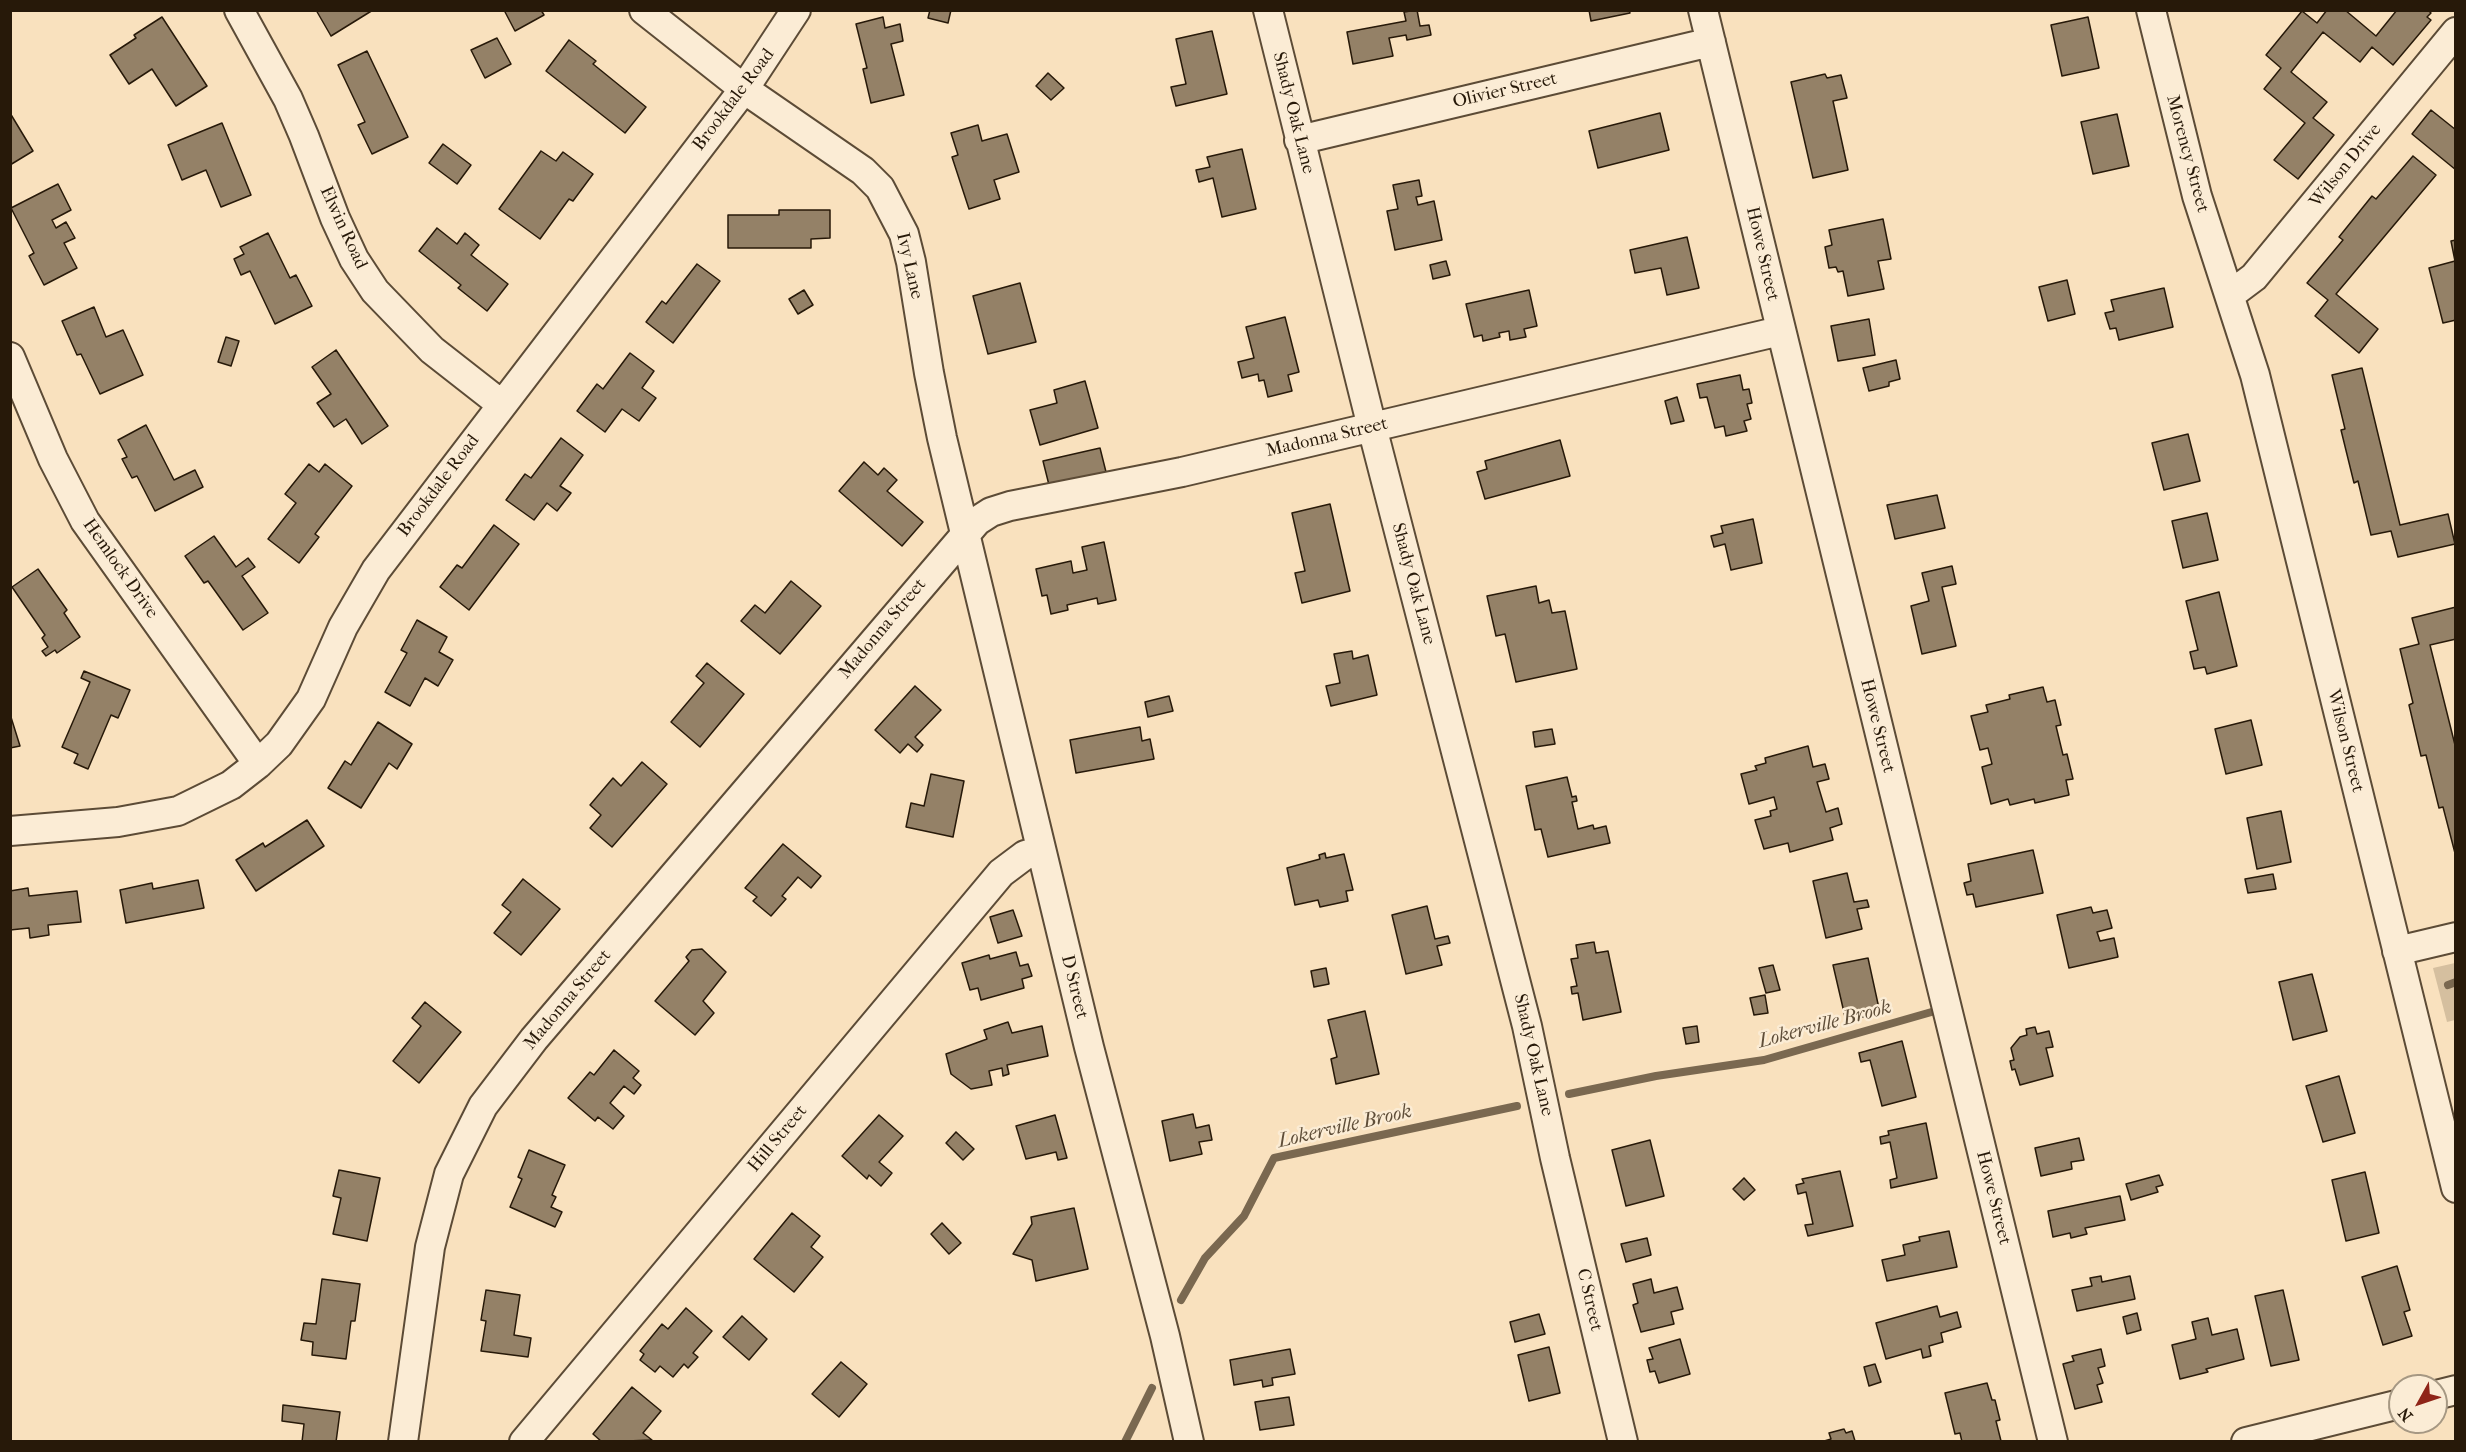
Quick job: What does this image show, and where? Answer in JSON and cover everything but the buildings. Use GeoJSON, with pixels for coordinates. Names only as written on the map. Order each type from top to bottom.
{"type":"FeatureCollection","features":[{"type":"Feature","properties":{"kind":"street","name":"Elwin Road"},"geometry":{"type":"LineString","coordinates":[[239,10],[288,99],[354,259],[375,291],[432,350],[501,404]]}},
{"type":"Feature","properties":{"kind":"street","name":"Ivy Lane"},"geometry":{"type":"LineString","coordinates":[[644,10],[744,89],[863,171],[880,188],[904,234],[911,262],[934,405],[966,531]]}},
{"type":"Feature","properties":{"kind":"street","name":"Brookdale Road"},"geometry":{"type":"LineString","coordinates":[[10,831],[118,822],[178,810],[231,784],[258,764],[279,744],[311,699],[342,627],[376,570],[744,89],[796,10]]}},
{"type":"Feature","properties":{"kind":"street","name":"Shady Oak Lane"},"geometry":{"type":"LineString","coordinates":[[1268,10],[1372,427],[1527,1026],[1556,1158]]}},
{"type":"Feature","properties":{"kind":"street","name":"Howe Street"},"geometry":{"type":"LineString","coordinates":[[1703,10],[2054,1442]]}},
{"type":"Feature","properties":{"kind":"street","name":"Morency Street"},"geometry":{"type":"LineString","coordinates":[[2151,10],[2197,196],[2230,295]]}},
{"type":"Feature","properties":{"kind":"street","name":"Wilson Drive"},"geometry":{"type":"LineString","coordinates":[[2230,295],[2243,287],[2260,270],[2456,32]]}},
{"type":"Feature","properties":{"kind":"street","name":"Olivier Street"},"geometry":{"type":"LineString","coordinates":[[1299,140],[1711,42]]}},
{"type":"Feature","properties":{"kind":"street","name":"Wilson Street"},"geometry":{"type":"LineString","coordinates":[[2230,295],[2255,375],[2456,1188]]}},
{"type":"Feature","properties":{"kind":"street","name":"Madonna Street"},"geometry":{"type":"LineString","coordinates":[[403,1442],[430,1247],[449,1174],[483,1106],[534,1039],[966,531],[991,512],[1010,506],[1182,472],[1780,331]]}},
{"type":"Feature","properties":{"kind":"street","name":"Hemlock Drive"},"geometry":{"type":"LineString","coordinates":[[10,357],[53,459],[85,521],[258,764]]}},
{"type":"Feature","properties":{"kind":"street","name":"D Street"},"geometry":{"type":"LineString","coordinates":[[966,531],[1089,1047],[1165,1336],[1189,1442]]}},
{"type":"Feature","properties":{"kind":"street","name":"Hill Street"},"geometry":{"type":"LineString","coordinates":[[524,1442],[1001,873],[1025,855],[1041,850]]}},
{"type":"Feature","properties":{"kind":"street"},"geometry":{"type":"LineString","coordinates":[[2397,951],[2456,937]]}},
{"type":"Feature","properties":{"kind":"street","name":"C Street"},"geometry":{"type":"LineString","coordinates":[[1556,1158],[1623,1442]]}},
{"type":"Feature","properties":{"kind":"street"},"geometry":{"type":"LineString","coordinates":[[2246,1442],[2388,1407]]}},
{"type":"Feature","properties":{"kind":"shaded area"},"geometry":{"type":"Polygon","coordinates":[[[2455,963],[2455,1020],[2447,1022],[2433,968],[2455,963]]]}},
{"type":"Feature","properties":{"kind":"waterway","name":"Lokerville Brook"},"geometry":{"type":"LineString","coordinates":[[2448,985],[2456,982]]}},
{"type":"Feature","properties":{"kind":"waterway","name":"Lokerville Brook"},"geometry":{"type":"LineString","coordinates":[[1569,1094],[1656,1076],[1764,1060],[1942,1009]]}},
{"type":"Feature","properties":{"kind":"waterway","name":"Lokerville Brook"},"geometry":{"type":"LineString","coordinates":[[1181,1300],[1205,1258],[1244,1216],[1274,1158],[1517,1106]]}},
{"type":"Feature","properties":{"kind":"waterway","name":"Lokerville Brook"},"geometry":{"type":"LineString","coordinates":[[1125,1442],[1152,1388]]}}]}
